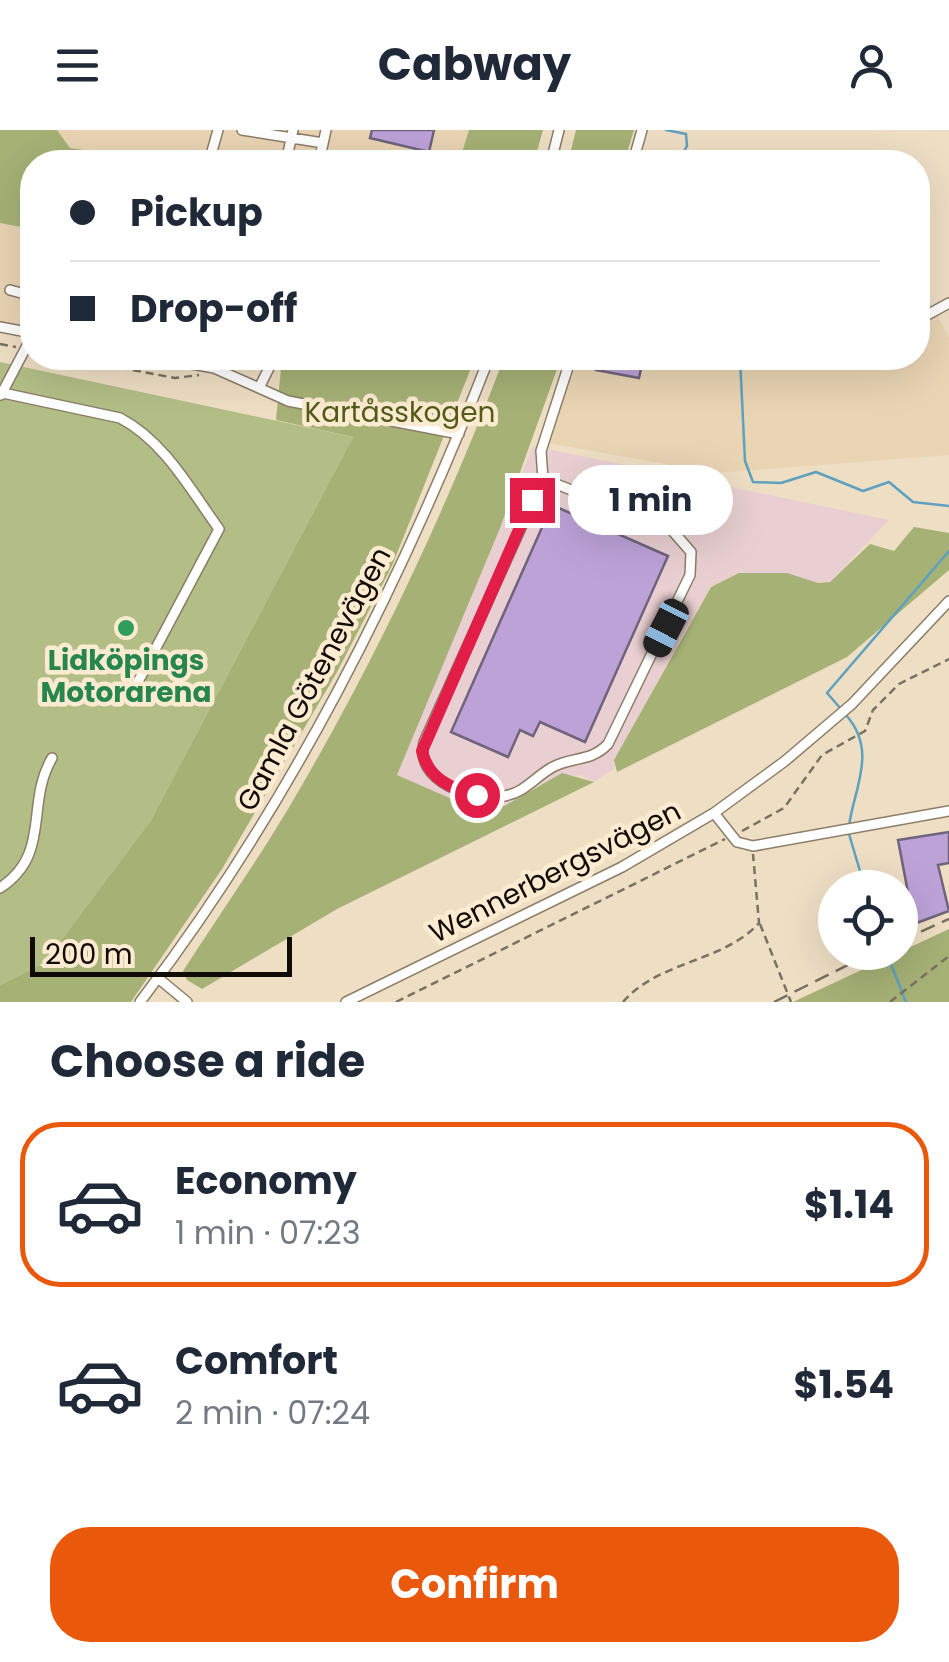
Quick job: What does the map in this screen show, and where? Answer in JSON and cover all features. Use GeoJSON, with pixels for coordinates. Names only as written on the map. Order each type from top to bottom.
{"type":"FeatureCollection","features":[{"type":"Feature","properties":{"kind":"street"},"geometry":{"type":"LineString","coordinates":[[242,130],[292,134],[324,143]]}},
{"type":"Feature","properties":{"kind":"street"},"geometry":{"type":"LineString","coordinates":[[322,150],[326,130]]}},
{"type":"Feature","properties":{"kind":"street"},"geometry":{"type":"LineString","coordinates":[[10,290],[20,293]]}},
{"type":"Feature","properties":{"kind":"street"},"geometry":{"type":"LineString","coordinates":[[20,358],[1,395],[91,411],[138,428],[155,443],[219,528],[131,694]]}},
{"type":"Feature","properties":{"kind":"street"},"geometry":{"type":"LineString","coordinates":[[216,370],[288,402],[459,434]]}},
{"type":"Feature","properties":{"kind":"street"},"geometry":{"type":"LineString","coordinates":[[260,388],[268,370]]}},
{"type":"Feature","properties":{"kind":"street","name":"Gamla Götenevägen"},"geometry":{"type":"LineString","coordinates":[[140,1002],[243,853],[328,708],[406,559],[484,370]]}},
{"type":"Feature","properties":{"kind":"street"},"geometry":{"type":"LineString","coordinates":[[543,479],[670,528],[691,552],[690,574],[608,744],[597,755],[553,766],[529,785],[505,796],[460,791],[428,768],[422,751],[424,742],[543,479],[540,451],[567,370]]}},
{"type":"Feature","properties":{"kind":"street","name":"Wennerbergsvägen"},"geometry":{"type":"LineString","coordinates":[[346,1002],[622,868],[714,813],[852,704],[949,601]]}},
{"type":"Feature","properties":{"kind":"street"},"geometry":{"type":"LineString","coordinates":[[0,888],[15,878],[32,854],[44,771],[52,758]]}},
{"type":"Feature","properties":{"kind":"street"},"geometry":{"type":"LineString","coordinates":[[714,813],[730,836],[753,846],[949,811]]}},
{"type":"Feature","properties":{"kind":"street"},"geometry":{"type":"LineString","coordinates":[[158,978],[187,1002]]}},
{"type":"Feature","properties":{"kind":"path"},"geometry":{"type":"LineString","coordinates":[[133,370],[192,379],[202,370]]}},
{"type":"Feature","properties":{"kind":"path"},"geometry":{"type":"LineString","coordinates":[[396,1002],[784,808],[822,755],[865,732],[873,710],[899,684],[949,660]]}},
{"type":"Feature","properties":{"kind":"path"},"geometry":{"type":"LineString","coordinates":[[753,846],[760,923],[791,1002]]}},
{"type":"Feature","properties":{"kind":"path"},"geometry":{"type":"LineString","coordinates":[[623,1002],[640,986],[742,937],[760,923]]}},
{"type":"Feature","properties":{"kind":"path"},"geometry":{"type":"LineString","coordinates":[[890,1002],[896,993],[949,956]]}},
{"type":"Feature","properties":{"kind":"shaded area"},"geometry":{"type":"Polygon","coordinates":[[[57,130],[469,130],[463,150],[70,148],[57,130]]]}},
{"type":"Feature","properties":{"kind":"shaded area"},"geometry":{"type":"Polygon","coordinates":[[[0,223],[20,227],[20,325],[0,322],[0,223]]]}},
{"type":"Feature","properties":{"kind":"shaded area"},"geometry":{"type":"Polygon","coordinates":[[[930,302],[949,338],[949,455],[715,473],[548,443],[573,370],[930,370],[930,302]]]}},
{"type":"Feature","properties":{"kind":"shaded area"},"geometry":{"type":"Polygon","coordinates":[[[533,446],[889,520],[830,582],[711,586],[614,760],[614,769],[594,782],[580,775],[547,781],[504,806],[461,803],[397,775],[533,446]]]}},
{"type":"Feature","properties":{"kind":"green space"},"geometry":{"type":"Polygon","coordinates":[[[0,130],[57,130],[70,148],[85,150],[20,150],[20,227],[0,223],[0,130]]]}},
{"type":"Feature","properties":{"kind":"green space"},"geometry":{"type":"Polygon","coordinates":[[[469,130],[543,130],[537,150],[463,150],[469,130]]]}},
{"type":"Feature","properties":{"kind":"green space"},"geometry":{"type":"Polygon","coordinates":[[[576,130],[634,130],[628,150],[571,150],[576,130]]]}},
{"type":"Feature","properties":{"kind":"green space","name":"Lidköpings Motorarena"},"geometry":{"type":"Polygon","coordinates":[[[0,362],[20,366],[20,370],[38,370],[353,437],[151,820],[44,963],[0,985],[0,362]]]}},
{"type":"Feature","properties":{"kind":"green space","name":"Kartåsskogen"},"geometry":{"type":"Polygon","coordinates":[[[281,370],[470,370],[392,566],[337,672],[222,869],[131,1002],[0,1002],[0,985],[44,963],[151,820],[353,437],[276,420],[281,370]]]}},
{"type":"Feature","properties":{"kind":"green space","name":"Kartåsskogen"},"geometry":{"type":"Polygon","coordinates":[[[499,370],[557,370],[500,528],[397,775],[461,803],[504,806],[562,773],[594,782],[337,909],[202,989],[187,980],[183,971],[285,815],[328,740],[384,633],[459,470],[499,370]]]}},
{"type":"Feature","properties":{"kind":"green space"},"geometry":{"type":"Polygon","coordinates":[[[914,527],[949,533],[949,570],[847,657],[617,772],[614,760],[711,587],[739,573],[787,573],[818,583],[830,582],[870,544],[894,551],[914,527]]]}},
{"type":"Feature","properties":{"kind":"green space"},"geometry":{"type":"Polygon","coordinates":[[[949,929],[949,1002],[793,1002],[861,970],[918,970],[918,944],[949,929]]]}},
{"type":"Feature","properties":{"kind":"building"},"geometry":{"type":"Polygon","coordinates":[[[372,130],[434,130],[429,150],[370,138],[372,130]]]}},
{"type":"Feature","properties":{"kind":"building"},"geometry":{"type":"Polygon","coordinates":[[[596,370],[641,370],[639,378],[596,370]]]}},
{"type":"Feature","properties":{"kind":"building"},"geometry":{"type":"Polygon","coordinates":[[[552,505],[668,556],[585,742],[540,722],[533,736],[520,730],[508,757],[451,732],[552,505]]]}},
{"type":"Feature","properties":{"kind":"building"},"geometry":{"type":"Polygon","coordinates":[[[949,832],[949,863],[938,865],[949,911],[918,923],[918,870],[904,870],[898,840],[949,832]]]}},
{"type":"Feature","properties":{"kind":"waterway"},"geometry":{"type":"LineString","coordinates":[[666,130],[686,134],[685,150]]}},
{"type":"Feature","properties":{"kind":"waterway"},"geometry":{"type":"LineString","coordinates":[[741,370],[745,461],[753,482],[781,483],[816,472],[863,491],[889,482],[913,502],[949,506]]}},
{"type":"Feature","properties":{"kind":"waterway"},"geometry":{"type":"LineString","coordinates":[[841,709],[827,693],[949,551]]}},
{"type":"Feature","properties":{"kind":"waterway"},"geometry":{"type":"LineString","coordinates":[[846,715],[856,729],[862,756],[849,826]]}},
{"type":"Feature","properties":{"kind":"waterway"},"geometry":{"type":"LineString","coordinates":[[849,834],[860,870]]}},
{"type":"Feature","properties":{"kind":"waterway"},"geometry":{"type":"LineString","coordinates":[[893,970],[906,1002]]}},
{"type":"Feature","properties":{"kind":"railway"},"geometry":{"type":"LineString","coordinates":[[918,933],[949,919]]}},
{"type":"Feature","properties":{"kind":"railway"},"geometry":{"type":"LineString","coordinates":[[774,1002],[838,970]]}},
{"type":"Feature","properties":{"kind":"place","name":"Lidköpings Motorarena"},"geometry":{"type":"Point","coordinates":[126,628]}},
{"type":"Feature","properties":{"kind":"route"},"geometry":{"type":"LineString","coordinates":[[477,795],[448,787],[428,768],[422,751],[532,500]]}}]}
